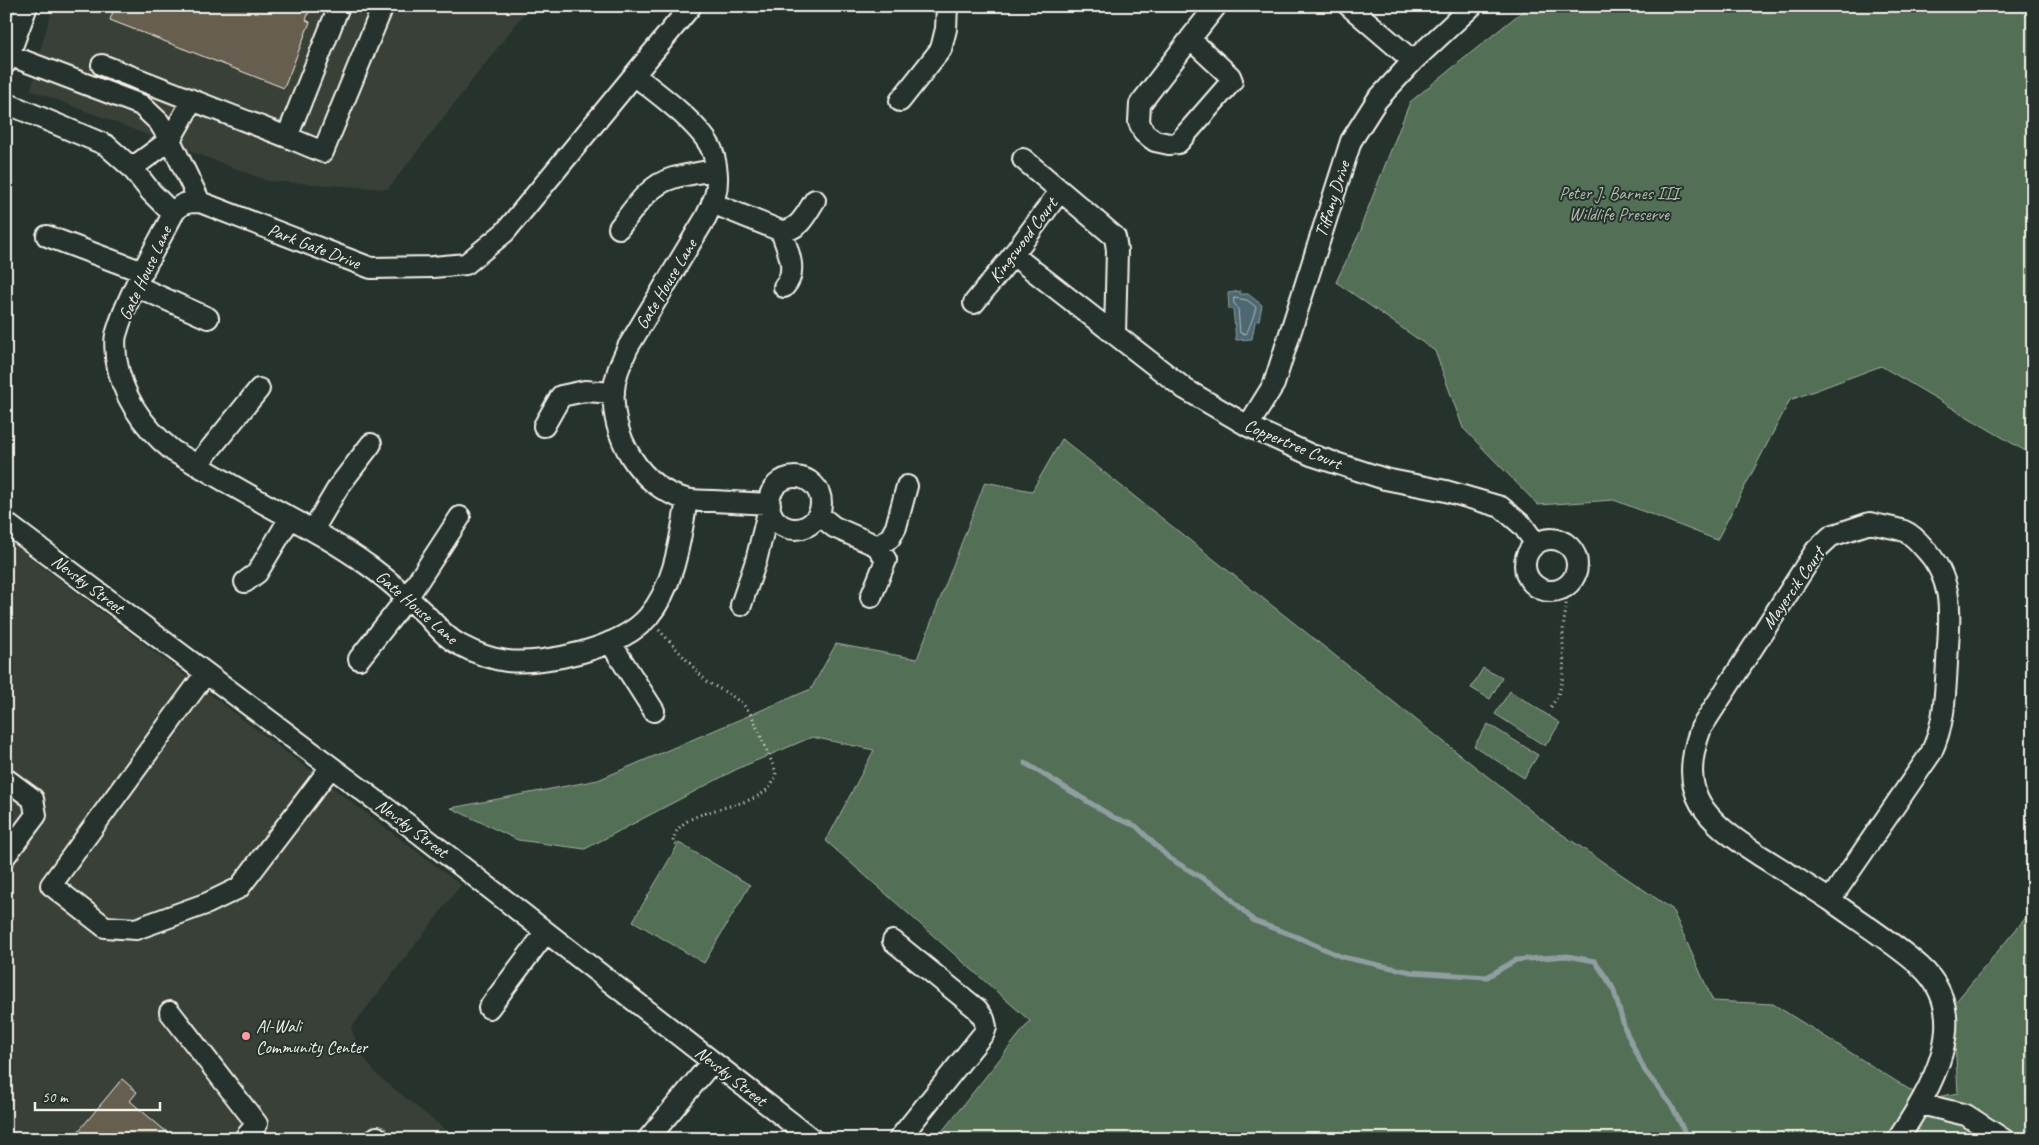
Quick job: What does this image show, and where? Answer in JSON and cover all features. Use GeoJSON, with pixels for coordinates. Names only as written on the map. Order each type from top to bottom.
{"type":"FeatureCollection","features":[{"type":"Feature","properties":{"kind":"street"},"geometry":{"type":"LineString","coordinates":[[27,6],[7,58],[141,105],[159,122],[170,140],[200,202]]}},
{"type":"Feature","properties":{"kind":"street"},"geometry":{"type":"LineString","coordinates":[[287,137],[339,6]]}},
{"type":"Feature","properties":{"kind":"street"},"geometry":{"type":"LineString","coordinates":[[102,65],[323,152],[383,6]]}},
{"type":"Feature","properties":{"kind":"street","name":"Park Gate Drive"},"geometry":{"type":"LineString","coordinates":[[200,202],[372,268],[433,267],[466,264],[505,232],[691,6]]}},
{"type":"Feature","properties":{"kind":"street"},"geometry":{"type":"LineString","coordinates":[[900,101],[941,49],[946,29],[947,6]]}},
{"type":"Feature","properties":{"kind":"street"},"geometry":{"type":"LineString","coordinates":[[1190,39],[1230,76],[1232,82],[1178,143],[1169,144],[1155,141],[1144,133],[1138,122],[1140,104],[1190,39],[1216,6]]}},
{"type":"Feature","properties":{"kind":"street"},"geometry":{"type":"LineString","coordinates":[[1349,6],[1413,61]]}},
{"type":"Feature","properties":{"kind":"street","name":"Tiffany Drive"},"geometry":{"type":"LineString","coordinates":[[1248,426],[1274,384],[1351,141],[1377,100],[1413,61],[1472,6]]}},
{"type":"Feature","properties":{"kind":"street","name":"Gate House Lane"},"geometry":{"type":"LineString","coordinates":[[200,202],[187,202],[178,207],[173,214],[124,309],[115,337],[117,365],[121,378],[132,405],[148,428],[173,451],[313,530],[370,567],[407,598],[448,638],[459,645],[493,658],[518,661],[590,650],[625,636],[648,617],[661,597],[676,560],[687,500],[658,485],[641,470],[628,453],[619,433],[614,412],[614,393],[618,368],[628,347],[706,217],[716,194],[716,169],[710,147],[694,126],[672,105],[634,75]]}},
{"type":"Feature","properties":{"kind":"street"},"geometry":{"type":"LineString","coordinates":[[141,105],[154,86]]}},
{"type":"Feature","properties":{"kind":"street"},"geometry":{"type":"LineString","coordinates":[[132,168],[170,140],[192,100]]}},
{"type":"Feature","properties":{"kind":"street"},"geometry":{"type":"LineString","coordinates":[[6,103],[106,145],[132,168],[173,214]]}},
{"type":"Feature","properties":{"kind":"street"},"geometry":{"type":"LineString","coordinates":[[1023,159],[1060,191]]}},
{"type":"Feature","properties":{"kind":"street"},"geometry":{"type":"LineString","coordinates":[[619,228],[642,198],[653,188],[672,178],[716,169]]}},
{"type":"Feature","properties":{"kind":"street","name":"Kingswood Court"},"geometry":{"type":"LineString","coordinates":[[974,303],[1013,255],[1060,191],[1115,237],[1118,250],[1115,334]]}},
{"type":"Feature","properties":{"kind":"street"},"geometry":{"type":"LineString","coordinates":[[712,203],[781,231],[788,231],[797,227],[815,200]]}},
{"type":"Feature","properties":{"kind":"street"},"geometry":{"type":"LineString","coordinates":[[781,231],[792,262],[790,280],[784,287]]}},
{"type":"Feature","properties":{"kind":"street"},"geometry":{"type":"LineString","coordinates":[[47,236],[140,279],[208,318]]}},
{"type":"Feature","properties":{"kind":"street","name":"Coppertree Court"},"geometry":{"type":"LineString","coordinates":[[1013,255],[1184,389],[1248,426],[1311,455],[1385,479],[1446,491],[1501,508],[1523,526],[1536,544]]}},
{"type":"Feature","properties":{"kind":"street"},"geometry":{"type":"LineString","coordinates":[[197,465],[259,389]]}},
{"type":"Feature","properties":{"kind":"street"},"geometry":{"type":"LineString","coordinates":[[544,426],[561,396],[585,391],[614,393]]}},
{"type":"Feature","properties":{"kind":"street"},"geometry":{"type":"LineString","coordinates":[[313,530],[339,486],[372,444]]}},
{"type":"Feature","properties":{"kind":"street"},"geometry":{"type":"LineString","coordinates":[[796,477],[805,479],[812,484],[821,498],[819,515],[807,527],[790,529],[776,520],[771,513],[770,496],[780,482],[796,477]]}},
{"type":"Feature","properties":{"kind":"street"},"geometry":{"type":"LineString","coordinates":[[877,546],[890,538],[896,527],[907,486]]}},
{"type":"Feature","properties":{"kind":"street"},"geometry":{"type":"LineString","coordinates":[[687,500],[770,504]]}},
{"type":"Feature","properties":{"kind":"street"},"geometry":{"type":"LineString","coordinates":[[741,605],[756,561],[770,504]]}},
{"type":"Feature","properties":{"kind":"street"},"geometry":{"type":"LineString","coordinates":[[819,515],[834,527],[877,546],[886,560],[871,597]]}},
{"type":"Feature","properties":{"kind":"street"},"geometry":{"type":"LineString","coordinates":[[359,659],[407,598],[460,517]]}},
{"type":"Feature","properties":{"kind":"street"},"geometry":{"type":"LineString","coordinates":[[245,582],[256,573],[290,518]]}},
{"type":"Feature","properties":{"kind":"street","name":"Nevsky Street"},"geometry":{"type":"LineString","coordinates":[[6,523],[331,767],[812,1139]]}},
{"type":"Feature","properties":{"kind":"street","name":"Mayercik Court"},"geometry":{"type":"LineString","coordinates":[[1830,900],[1931,753],[1939,736],[1945,703],[1949,615],[1945,578],[1936,561],[1905,531],[1870,523],[1831,536],[1816,550],[1701,728],[1694,747],[1691,766],[1692,783],[1709,817],[1726,833],[1830,900],[1921,967],[1938,990],[1946,1012],[1947,1033],[1940,1060],[1921,1104],[1898,1139]]}},
{"type":"Feature","properties":{"kind":"street"},"geometry":{"type":"LineString","coordinates":[[1543,540],[1560,540],[1573,551],[1577,559],[1575,576],[1564,588],[1547,591],[1531,583],[1525,567],[1526,558],[1529,550],[1536,544],[1543,540]]}},
{"type":"Feature","properties":{"kind":"street"},"geometry":{"type":"LineString","coordinates":[[610,642],[654,711]]}},
{"type":"Feature","properties":{"kind":"street"},"geometry":{"type":"LineString","coordinates":[[206,673],[52,885],[105,927],[136,929],[208,903],[239,888],[331,767]]}},
{"type":"Feature","properties":{"kind":"street"},"geometry":{"type":"LineString","coordinates":[[6,779],[33,799],[36,815],[6,855]]}},
{"type":"Feature","properties":{"kind":"street"},"geometry":{"type":"LineString","coordinates":[[489,1008],[546,932]]}},
{"type":"Feature","properties":{"kind":"street"},"geometry":{"type":"LineString","coordinates":[[893,941],[972,1004],[984,1019],[986,1027],[984,1033],[899,1139]]}},
{"type":"Feature","properties":{"kind":"street"},"geometry":{"type":"LineString","coordinates":[[170,1012],[252,1133]]}},
{"type":"Feature","properties":{"kind":"street"},"geometry":{"type":"LineString","coordinates":[[648,1139],[712,1062]]}},
{"type":"Feature","properties":{"kind":"street"},"geometry":{"type":"LineString","coordinates":[[1921,1104],[1966,1115],[2003,1139]]}},
{"type":"Feature","properties":{"kind":"path"},"geometry":{"type":"LineString","coordinates":[[1552,707],[1559,695],[1564,670],[1563,631],[1567,600],[1564,588]]}},
{"type":"Feature","properties":{"kind":"path"},"geometry":{"type":"LineString","coordinates":[[648,617],[707,682],[743,704],[752,716],[776,772],[775,781],[771,787],[741,803],[694,818],[674,836],[673,842],[678,845]]}},
{"type":"Feature","properties":{"kind":"path"},"geometry":{"type":"LineString","coordinates":[[2024,1139],[2033,1129]]}},
{"type":"Feature","properties":{"kind":"path"},"geometry":{"type":"LineString","coordinates":[[1667,1139],[1805,1132],[1838,1139]]}},
{"type":"Feature","properties":{"kind":"shaded area"},"geometry":{"type":"Polygon","coordinates":[[[53,6],[530,6],[388,189],[268,181],[31,90],[53,6]]]}},
{"type":"Feature","properties":{"kind":"shaded area"},"geometry":{"type":"Polygon","coordinates":[[[6,539],[461,885],[351,1028],[361,1054],[377,1075],[457,1139],[6,1139],[6,539]]]}},
{"type":"Feature","properties":{"kind":"green space","name":"Peter J. Barnes III Wildlife Preserve"},"geometry":{"type":"Polygon","coordinates":[[[1529,6],[2033,6],[2033,467],[2027,452],[1881,366],[1790,400],[1717,540],[1614,500],[1538,505],[1463,428],[1435,351],[1336,282],[1362,228],[1361,226],[1410,102],[1529,6]]]}},
{"type":"Feature","properties":{"kind":"green space"},"geometry":{"type":"Polygon","coordinates":[[[1062,439],[1550,826],[1672,909],[1713,1001],[1773,1004],[1915,1093],[1921,1100],[1958,1093],[1953,1005],[2033,909],[2033,1139],[936,1139],[1030,1021],[826,841],[874,750],[812,737],[739,768],[585,849],[518,840],[451,808],[598,780],[811,689],[836,644],[917,659],[985,482],[1032,491],[1062,439]]]}},
{"type":"Feature","properties":{"kind":"green space"},"geometry":{"type":"Polygon","coordinates":[[[1483,668],[1502,678],[1490,699],[1471,688],[1483,668]]]}},
{"type":"Feature","properties":{"kind":"green space"},"geometry":{"type":"Polygon","coordinates":[[[1510,691],[1560,723],[1545,746],[1495,714],[1510,691]]]}},
{"type":"Feature","properties":{"kind":"green space"},"geometry":{"type":"Polygon","coordinates":[[[1488,724],[1538,755],[1524,778],[1474,746],[1488,724]]]}},
{"type":"Feature","properties":{"kind":"green space"},"geometry":{"type":"Polygon","coordinates":[[[679,843],[750,885],[704,963],[633,921],[679,843]]]}},
{"type":"Feature","properties":{"kind":"water"},"geometry":{"type":"Polygon","coordinates":[[[1240,291],[1240,294],[1248,294],[1262,305],[1259,320],[1255,322],[1252,339],[1236,340],[1233,309],[1229,309],[1228,293],[1240,291]]]}},
{"type":"Feature","properties":{"kind":"building"},"geometry":{"type":"Polygon","coordinates":[[[115,6],[311,6],[306,20],[310,22],[284,88],[110,20],[115,6]]]}},
{"type":"Feature","properties":{"kind":"building"},"geometry":{"type":"Polygon","coordinates":[[[122,1079],[137,1092],[130,1101],[175,1139],[72,1139],[122,1079]]]}},
{"type":"Feature","properties":{"kind":"waterway"},"geometry":{"type":"LineString","coordinates":[[1025,763],[1113,817],[1136,826],[1169,858],[1222,890],[1254,921],[1295,936],[1342,957],[1411,972],[1487,977],[1516,960],[1567,956],[1595,961],[1613,988],[1625,1029],[1645,1071],[1671,1104],[1688,1139]]}},
{"type":"Feature","properties":{"kind":"place","name":"Al-Wali Community Center"},"geometry":{"type":"Point","coordinates":[246,1036]}}]}
